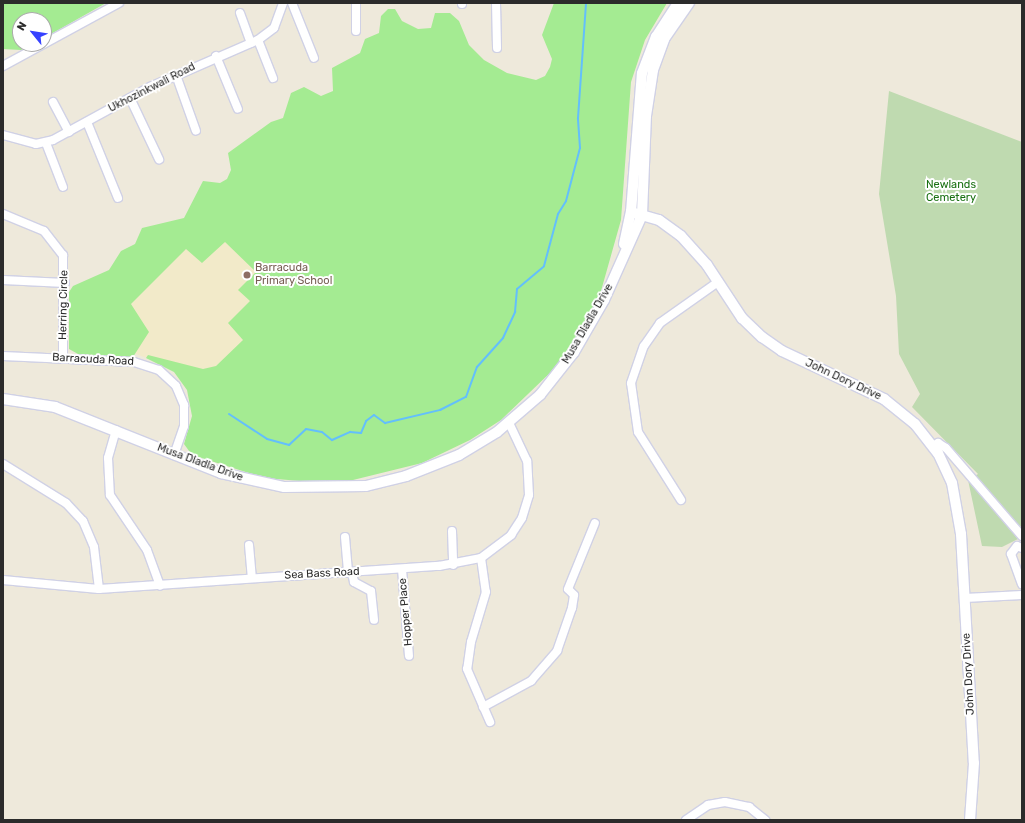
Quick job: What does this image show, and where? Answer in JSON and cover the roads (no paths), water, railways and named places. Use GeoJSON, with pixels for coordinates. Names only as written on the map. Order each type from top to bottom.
{"type":"FeatureCollection","features":[{"type":"Feature","properties":{"kind":"street"},"geometry":{"type":"LineString","coordinates":[[3,66],[119,3]]}},
{"type":"Feature","properties":{"kind":"street"},"geometry":{"type":"LineString","coordinates":[[283,4],[292,3],[314,58]]}},
{"type":"Feature","properties":{"kind":"street"},"geometry":{"type":"LineString","coordinates":[[356,3],[356,31]]}},
{"type":"Feature","properties":{"kind":"street"},"geometry":{"type":"LineString","coordinates":[[496,3],[497,48]]}},
{"type":"Feature","properties":{"kind":"street","name":"Musa Dladla Drive"},"geometry":{"type":"LineString","coordinates":[[619,268],[631,212],[634,148],[642,73],[656,37],[678,3]]}},
{"type":"Feature","properties":{"kind":"street","name":"Musa Dladla Drive"},"geometry":{"type":"LineString","coordinates":[[3,400],[55,407],[116,430],[174,455],[251,482],[302,489],[344,488],[388,481],[434,467],[465,452],[509,423],[540,395],[574,352],[619,268],[642,215],[649,84],[664,39],[689,3]]}},
{"type":"Feature","properties":{"kind":"street","name":"Ukhozinkwali Road"},"geometry":{"type":"LineString","coordinates":[[3,135],[28,143],[46,143],[70,132],[130,98],[176,75],[216,56],[254,41],[274,28],[283,4]]}},
{"type":"Feature","properties":{"kind":"street"},"geometry":{"type":"LineString","coordinates":[[240,13],[273,78]]}},
{"type":"Feature","properties":{"kind":"street"},"geometry":{"type":"LineString","coordinates":[[216,56],[238,109]]}},
{"type":"Feature","properties":{"kind":"street"},"geometry":{"type":"LineString","coordinates":[[176,75],[196,130]]}},
{"type":"Feature","properties":{"kind":"street"},"geometry":{"type":"LineString","coordinates":[[130,98],[159,159]]}},
{"type":"Feature","properties":{"kind":"street"},"geometry":{"type":"LineString","coordinates":[[53,102],[70,132]]}},
{"type":"Feature","properties":{"kind":"street"},"geometry":{"type":"LineString","coordinates":[[87,122],[118,198]]}},
{"type":"Feature","properties":{"kind":"street"},"geometry":{"type":"LineString","coordinates":[[46,143],[63,187]]}},
{"type":"Feature","properties":{"kind":"street","name":"John Dory Drive"},"geometry":{"type":"LineString","coordinates":[[631,212],[659,220],[681,236],[718,282],[742,318],[762,338],[782,351],[884,399],[915,424],[933,446],[956,500],[965,598],[974,763],[970,820]]}},
{"type":"Feature","properties":{"kind":"street","name":"Herring Circle"},"geometry":{"type":"LineString","coordinates":[[3,214],[32,224],[52,237],[64,260],[65,283],[63,358]]}},
{"type":"Feature","properties":{"kind":"street"},"geometry":{"type":"LineString","coordinates":[[3,280],[65,283]]}},
{"type":"Feature","properties":{"kind":"street"},"geometry":{"type":"LineString","coordinates":[[681,500],[638,432],[631,404],[631,384],[638,358],[656,328],[674,311],[718,282]]}},
{"type":"Feature","properties":{"kind":"street","name":"Barracuda Road"},"geometry":{"type":"LineString","coordinates":[[3,356],[135,363],[165,374],[176,386],[185,410],[184,426],[174,455]]}},
{"type":"Feature","properties":{"kind":"street","name":"Sea Bass Road"},"geometry":{"type":"LineString","coordinates":[[3,580],[99,589],[453,565],[481,558],[511,535],[522,518],[529,495],[527,461],[509,423]]}},
{"type":"Feature","properties":{"kind":"street"},"geometry":{"type":"LineString","coordinates":[[116,430],[108,458],[110,495],[147,550],[160,586]]}},
{"type":"Feature","properties":{"kind":"street"},"geometry":{"type":"LineString","coordinates":[[933,446],[938,443],[946,448],[1022,536]]}},
{"type":"Feature","properties":{"kind":"street"},"geometry":{"type":"LineString","coordinates":[[3,464],[60,499],[80,518],[94,547],[99,589]]}},
{"type":"Feature","properties":{"kind":"street"},"geometry":{"type":"LineString","coordinates":[[483,707],[531,681],[558,651],[572,608],[574,595],[568,589],[595,523]]}},
{"type":"Feature","properties":{"kind":"street"},"geometry":{"type":"LineString","coordinates":[[452,530],[453,565]]}},
{"type":"Feature","properties":{"kind":"street"},"geometry":{"type":"LineString","coordinates":[[345,537],[350,573],[355,583],[371,591],[374,620]]}},
{"type":"Feature","properties":{"kind":"street"},"geometry":{"type":"LineString","coordinates":[[249,545],[252,578]]}},
{"type":"Feature","properties":{"kind":"street"},"geometry":{"type":"LineString","coordinates":[[1022,548],[1017,546],[1011,554],[1022,584]]}},
{"type":"Feature","properties":{"kind":"street"},"geometry":{"type":"LineString","coordinates":[[481,558],[486,592],[471,642],[467,669],[490,722]]}},
{"type":"Feature","properties":{"kind":"street","name":"Hopper Place"},"geometry":{"type":"LineString","coordinates":[[402,569],[410,656]]}},
{"type":"Feature","properties":{"kind":"street"},"geometry":{"type":"LineString","coordinates":[[965,598],[1022,594]]}},
{"type":"Feature","properties":{"kind":"street"},"geometry":{"type":"LineString","coordinates":[[686,820],[708,805],[725,802],[749,807],[765,820]]}},
{"type":"Feature","properties":{"kind":"waterway"},"geometry":{"type":"LineString","coordinates":[[229,414],[267,439],[289,445],[306,429],[322,432],[332,440],[350,432],[361,433],[366,421],[374,415],[385,423],[440,410],[466,397],[477,367],[503,338],[515,312],[517,289],[544,266],[558,214],[566,201],[580,148],[578,118],[586,3]]}},
{"type":"Feature","properties":{"kind":"place","name":"Barracuda Primary School"},"geometry":{"type":"Point","coordinates":[247,275]}},
{"type":"Feature","properties":{"kind":"park label","name":"Newlands Cemetery"},"geometry":{"type":"Point","coordinates":[951,192]}}]}
